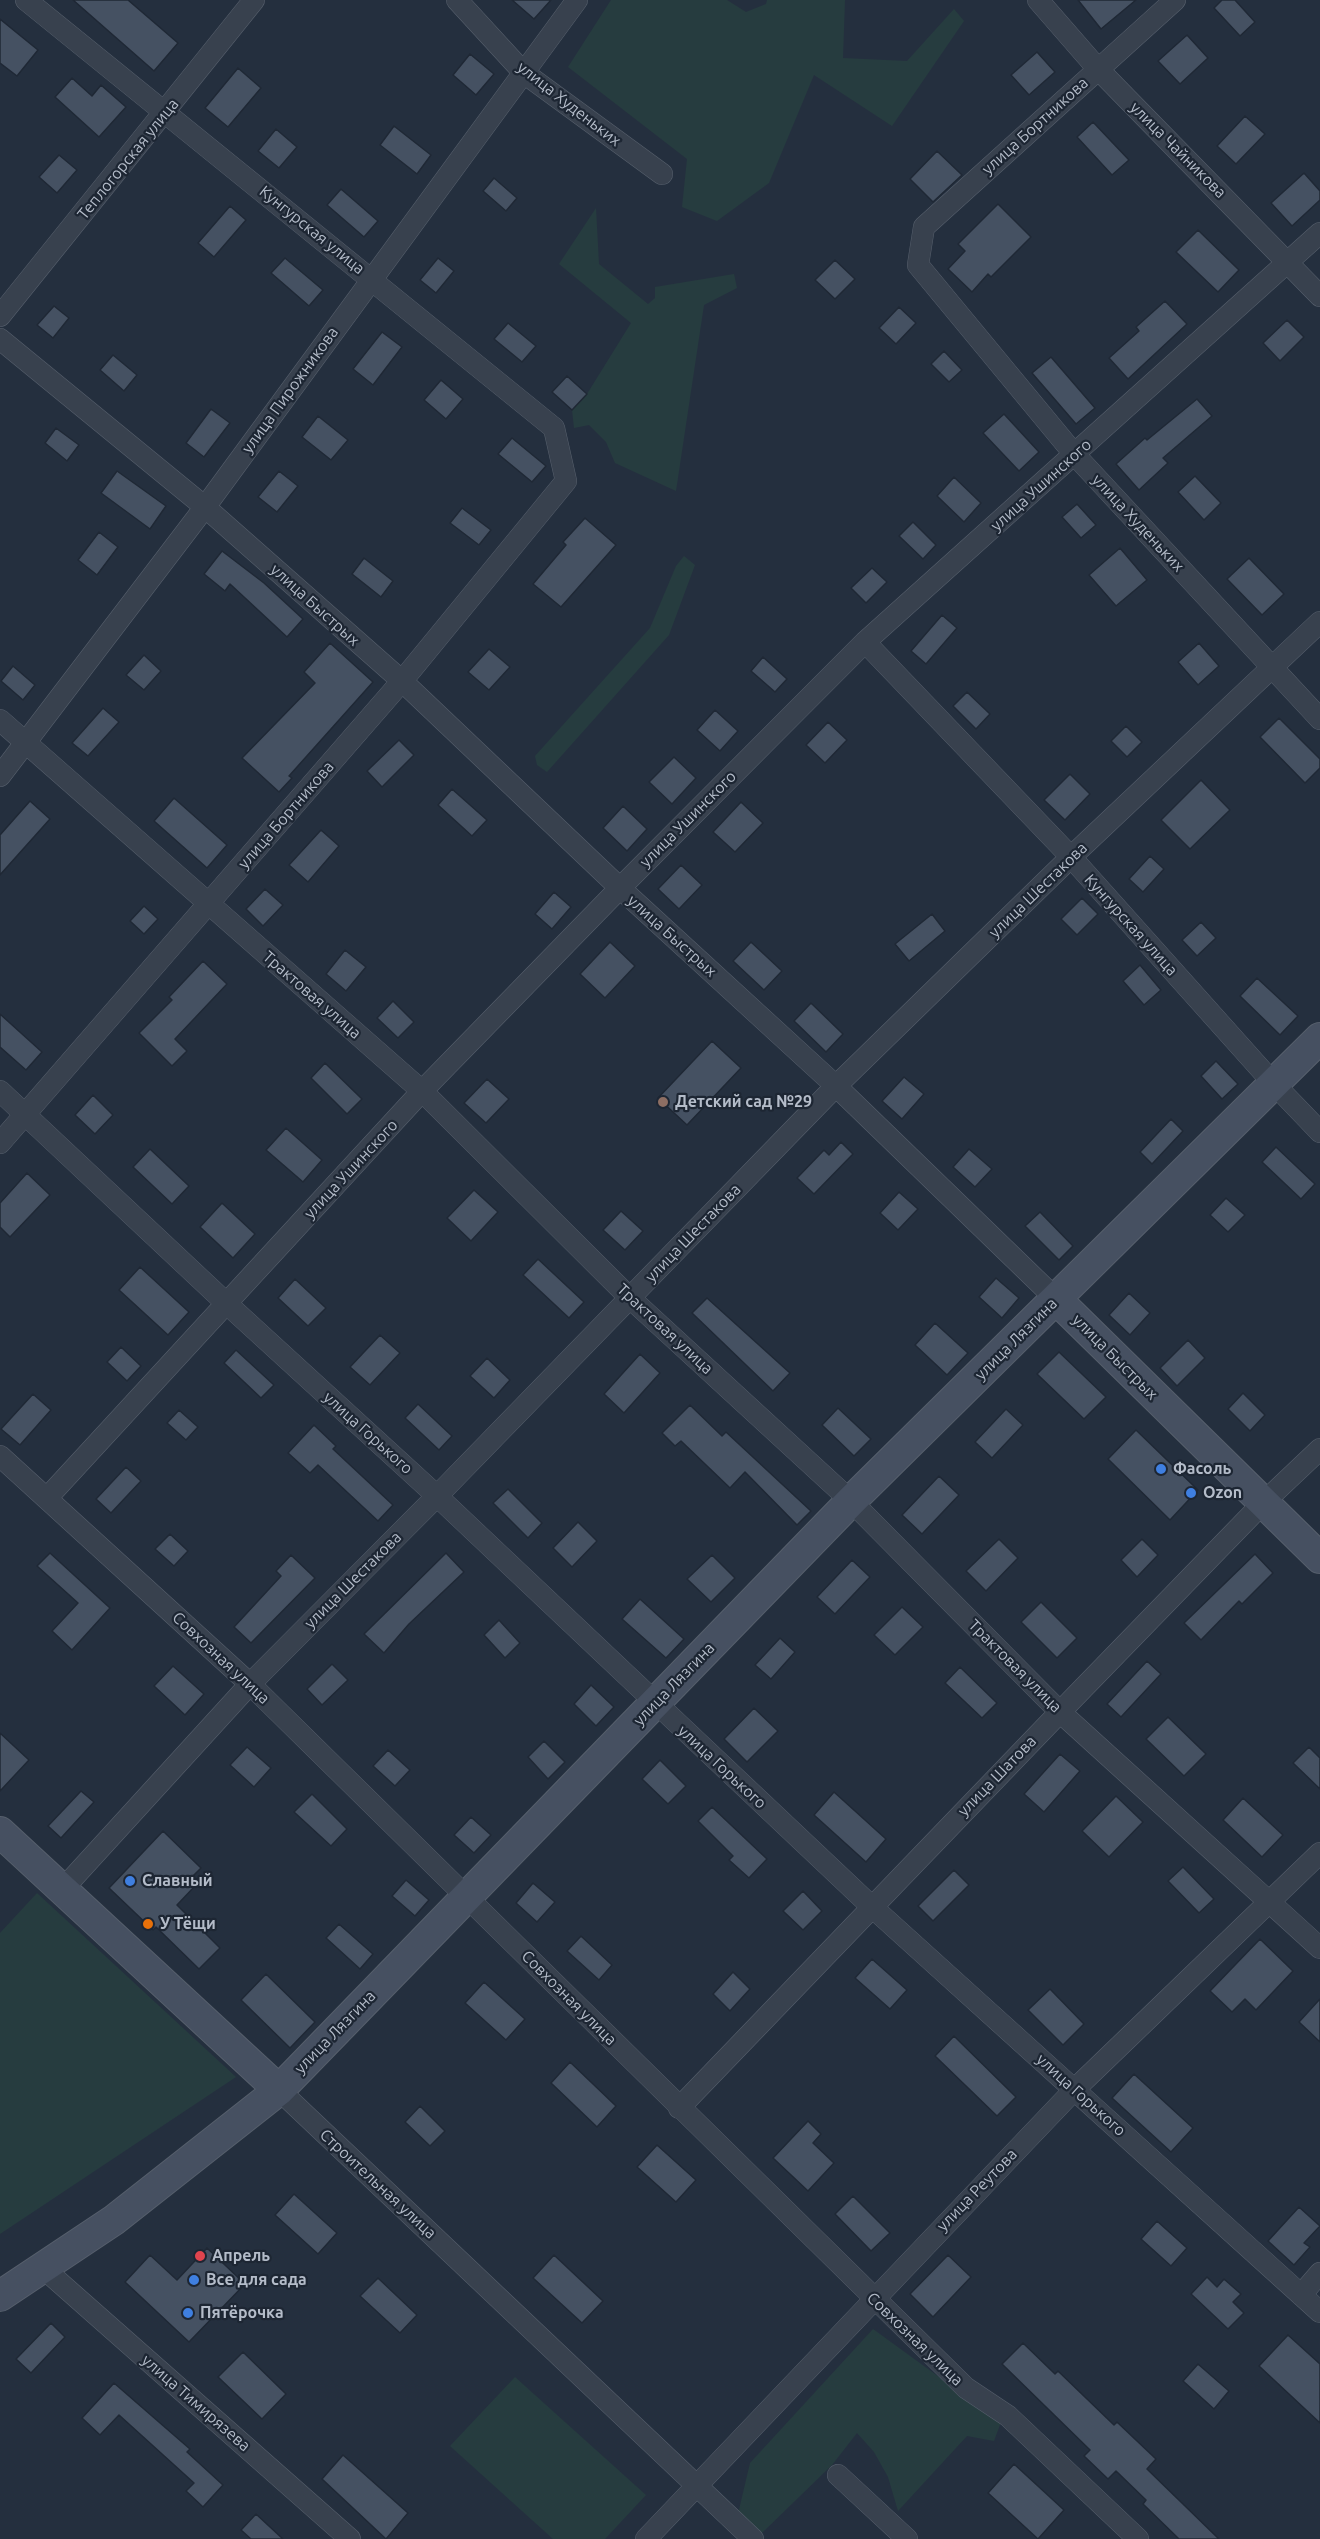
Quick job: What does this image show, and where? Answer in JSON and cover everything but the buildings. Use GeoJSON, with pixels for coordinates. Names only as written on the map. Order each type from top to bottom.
{"type":"FeatureCollection","features":[{"type":"Feature","properties":{"kind":"main road","name":"улица Лязгина"},"geometry":{"type":"LineString","coordinates":[[0,2296],[114,2220],[279,2090],[851,1502],[1320,1038]]}},
{"type":"Feature","properties":{"kind":"main road","name":"улица Быстрых"},"geometry":{"type":"LineString","coordinates":[[1056,1299],[1320,1558]]}},
{"type":"Feature","properties":{"kind":"main road","name":"Строительная улица"},"geometry":{"type":"LineString","coordinates":[[0,1832],[279,2090]]}},
{"type":"Feature","properties":{"kind":"street","name":"Кунгурская улица"},"geometry":{"type":"LineString","coordinates":[[26,0],[166,111],[554,428],[566,481]]}},
{"type":"Feature","properties":{"kind":"street","name":"Теплогорская улица"},"geometry":{"type":"LineString","coordinates":[[0,316],[254,0]]}},
{"type":"Feature","properties":{"kind":"street","name":"улица Худеньких"},"geometry":{"type":"LineString","coordinates":[[457,0],[524,73],[662,174]]}},
{"type":"Feature","properties":{"kind":"street","name":"улица Пирожникова"},"geometry":{"type":"LineString","coordinates":[[0,777],[205,507],[577,0]]}},
{"type":"Feature","properties":{"kind":"street","name":"улица Чайникова"},"geometry":{"type":"LineString","coordinates":[[1038,0],[1098,69],[1320,296]]}},
{"type":"Feature","properties":{"kind":"street","name":"улица Бортникова"},"geometry":{"type":"LineString","coordinates":[[918,265],[924,227],[1175,0]]}},
{"type":"Feature","properties":{"kind":"street","name":"улица Ушинского"},"geometry":{"type":"LineString","coordinates":[[47,1498],[422,1091],[865,642],[1320,233]]}},
{"type":"Feature","properties":{"kind":"street","name":"улица Худеньких"},"geometry":{"type":"LineString","coordinates":[[918,265],[1075,455],[1320,719]]}},
{"type":"Feature","properties":{"kind":"street","name":"улица Быстрых"},"geometry":{"type":"LineString","coordinates":[[0,339],[205,507],[402,681],[620,888],[837,1086],[1056,1299]]}},
{"type":"Feature","properties":{"kind":"street","name":"улица Бортникова"},"geometry":{"type":"LineString","coordinates":[[0,1143],[402,681],[566,481]]}},
{"type":"Feature","properties":{"kind":"street","name":"улица Шестакова"},"geometry":{"type":"LineString","coordinates":[[62,1890],[250,1684],[837,1086],[1071,857],[1320,622]]}},
{"type":"Feature","properties":{"kind":"street","name":"Кунгурская улица"},"geometry":{"type":"LineString","coordinates":[[865,642],[1071,857],[1274,1084],[1320,1132]]}},
{"type":"Feature","properties":{"kind":"street","name":"Трактовая улица"},"geometry":{"type":"LineString","coordinates":[[0,720],[422,1091],[629,1297],[851,1502],[1060,1712],[1320,1948]]}},
{"type":"Feature","properties":{"kind":"street","name":"улица Горького"},"geometry":{"type":"LineString","coordinates":[[0,1091],[27,1113],[226,1303],[437,1496],[871,1906],[1320,2312]]}},
{"type":"Feature","properties":{"kind":"street","name":"улица Шатова"},"geometry":{"type":"LineString","coordinates":[[679,2108],[871,1906],[1263,1503],[1320,1449]]}},
{"type":"Feature","properties":{"kind":"street","name":"Совхозная улица"},"geometry":{"type":"LineString","coordinates":[[0,1456],[250,1684],[966,2388],[1008,2416],[1138,2539]]}},
{"type":"Feature","properties":{"kind":"street","name":"улица Реутова"},"geometry":{"type":"LineString","coordinates":[[646,2539],[873,2298],[1075,2089],[1320,1853]]}},
{"type":"Feature","properties":{"kind":"street","name":"Строительная улица"},"geometry":{"type":"LineString","coordinates":[[279,2090],[753,2539]]}},
{"type":"Feature","properties":{"kind":"street","name":"улица Тимирязева"},"geometry":{"type":"LineString","coordinates":[[42,2267],[350,2539]]}},
{"type":"Feature","properties":{"kind":"street"},"geometry":{"type":"LineString","coordinates":[[1301,2295],[1320,2273]]}},
{"type":"Feature","properties":{"kind":"street"},"geometry":{"type":"LineString","coordinates":[[838,2475],[907,2539]]}},
{"type":"Feature","properties":{"kind":"green space"},"geometry":{"type":"Polygon","coordinates":[[[611,0],[727,0],[746,12],[766,4],[767,0],[845,0],[843,58],[907,61],[954,9],[964,21],[892,126],[814,75],[769,183],[717,221],[682,207],[687,159],[568,67],[611,0]]]}},
{"type":"Feature","properties":{"kind":"green space"},"geometry":{"type":"Polygon","coordinates":[[[596,208],[599,264],[648,304],[655,298],[655,287],[734,274],[737,288],[704,305],[676,491],[615,463],[606,442],[589,425],[574,428],[572,410],[587,394],[631,323],[559,264],[596,208]]]}},
{"type":"Feature","properties":{"kind":"green space"},"geometry":{"type":"Polygon","coordinates":[[[684,556],[695,565],[669,635],[547,772],[537,765],[535,756],[650,628],[676,566],[684,556]]]}},
{"type":"Feature","properties":{"kind":"green space"},"geometry":{"type":"Polygon","coordinates":[[[37,1893],[236,2077],[0,2234],[0,1933],[37,1893]]]}},
{"type":"Feature","properties":{"kind":"green space"},"geometry":{"type":"Polygon","coordinates":[[[873,2329],[1001,2422],[994,2441],[967,2436],[898,2511],[888,2477],[874,2452],[857,2433],[832,2465],[762,2533],[738,2514],[750,2463],[873,2329]]]}},
{"type":"Feature","properties":{"kind":"green space"},"geometry":{"type":"Polygon","coordinates":[[[515,2377],[646,2495],[605,2539],[553,2539],[450,2446],[515,2377]]]}},
{"type":"Feature","properties":{"kind":"place","name":"Детский сад №29"},"geometry":{"type":"Point","coordinates":[663,1102]}},
{"type":"Feature","properties":{"kind":"place","name":"Фасоль"},"geometry":{"type":"Point","coordinates":[1161,1469]}},
{"type":"Feature","properties":{"kind":"place","name":"Ozon"},"geometry":{"type":"Point","coordinates":[1191,1493]}},
{"type":"Feature","properties":{"kind":"place","name":"Славный"},"geometry":{"type":"Point","coordinates":[130,1881]}},
{"type":"Feature","properties":{"kind":"place","name":"У Тёщи"},"geometry":{"type":"Point","coordinates":[148,1924]}},
{"type":"Feature","properties":{"kind":"place","name":"Апрель"},"geometry":{"type":"Point","coordinates":[200,2256]}},
{"type":"Feature","properties":{"kind":"place","name":"Все для сада"},"geometry":{"type":"Point","coordinates":[194,2280]}},
{"type":"Feature","properties":{"kind":"place","name":"Пятёрочка"},"geometry":{"type":"Point","coordinates":[188,2313]}}]}
